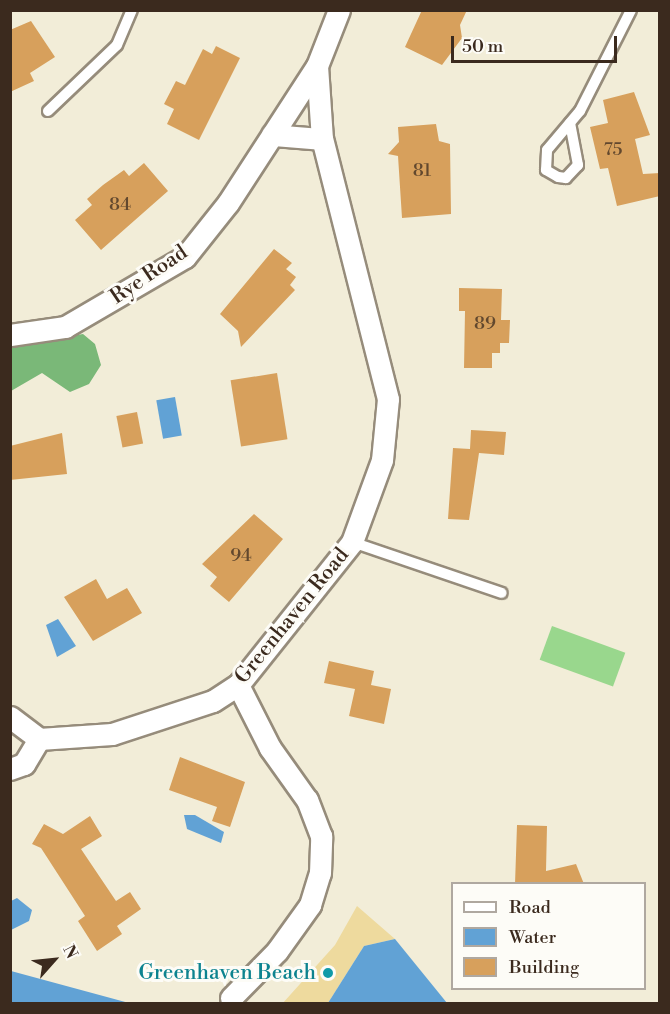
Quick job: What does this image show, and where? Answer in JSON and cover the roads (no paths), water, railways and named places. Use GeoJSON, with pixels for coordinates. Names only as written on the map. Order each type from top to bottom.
{"type":"FeatureCollection","features":[{"type":"Feature","properties":{"kind":"street","name":"Greenhaven Road"},"geometry":{"type":"LineString","coordinates":[[39,739],[112,734],[175,716],[238,685],[352,542],[382,460],[388,399],[322,139],[317,66],[339,10]]}},
{"type":"Feature","properties":{"kind":"street","name":"Rye Road"},"geometry":{"type":"LineString","coordinates":[[10,335],[65,327],[185,256],[272,135],[317,66]]}},
{"type":"Feature","properties":{"kind":"street"},"geometry":{"type":"LineString","coordinates":[[272,135],[322,139]]}},
{"type":"Feature","properties":{"kind":"street"},"geometry":{"type":"LineString","coordinates":[[231,998],[277,951],[310,905],[320,873],[321,836],[307,800],[270,748],[238,685]]}},
{"type":"Feature","properties":{"kind":"street"},"geometry":{"type":"LineString","coordinates":[[10,717],[39,739],[24,764],[10,769]]}},
{"type":"Feature","properties":{"kind":"lane"},"geometry":{"type":"LineString","coordinates":[[48,111],[117,45],[132,10]]}},
{"type":"Feature","properties":{"kind":"lane"},"geometry":{"type":"LineString","coordinates":[[570,123],[578,165],[566,178],[558,177],[543,161],[570,123],[631,10]]}},
{"type":"Feature","properties":{"kind":"lane"},"geometry":{"type":"LineString","coordinates":[[352,542],[502,593]]}},
{"type":"Feature","properties":{"kind":"water"},"geometry":{"type":"Polygon","coordinates":[[[175,397],[182,435],[163,439],[156,400],[175,397]]]}},
{"type":"Feature","properties":{"kind":"water"},"geometry":{"type":"Polygon","coordinates":[[[58,619],[76,646],[57,657],[46,625],[58,619]]]}},
{"type":"Feature","properties":{"kind":"water"},"geometry":{"type":"Polygon","coordinates":[[[184,815],[195,815],[224,832],[221,843],[187,829],[184,815]]]}},
{"type":"Feature","properties":{"kind":"water"},"geometry":{"type":"Polygon","coordinates":[[[17,898],[32,910],[29,921],[11,930],[11,901],[17,898]]]}},
{"type":"Feature","properties":{"kind":"water"},"geometry":{"type":"Polygon","coordinates":[[[395,939],[447,1003],[328,1003],[364,946],[395,939]]]}},
{"type":"Feature","properties":{"kind":"water"},"geometry":{"type":"Polygon","coordinates":[[[11,971],[129,1003],[11,1003],[11,971]]]}},
{"type":"Feature","properties":{"kind":"place","name":"Greenhaven Beach"},"geometry":{"type":"Point","coordinates":[328,973]}}]}
